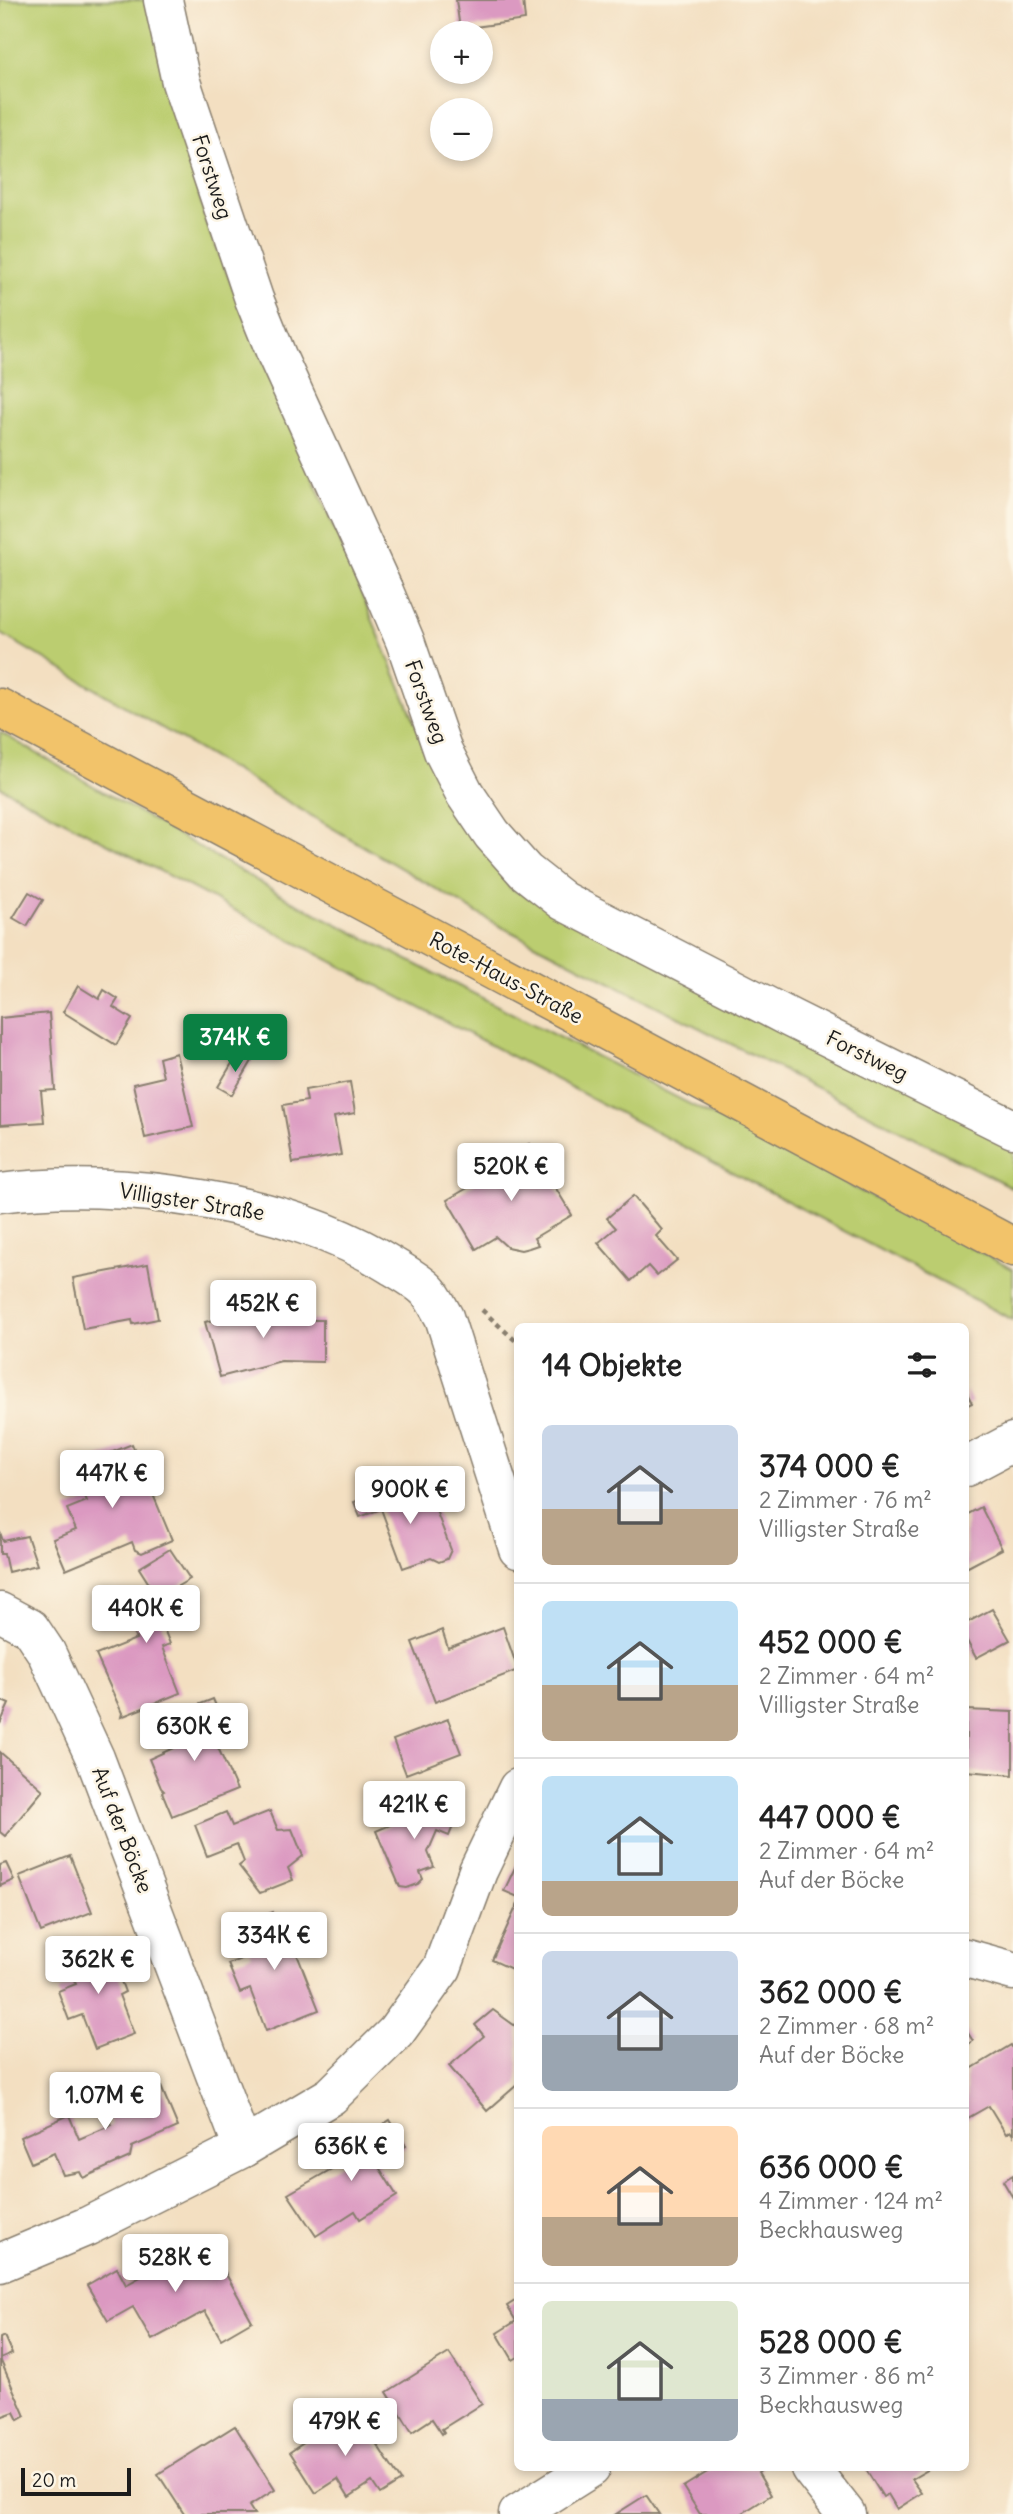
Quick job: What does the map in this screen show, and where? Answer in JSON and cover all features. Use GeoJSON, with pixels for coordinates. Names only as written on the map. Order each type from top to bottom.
{"type":"FeatureCollection","features":[{"type":"Feature","properties":{"kind":"main road","name":"Rote-Haus-Straße"},"geometry":{"type":"LineString","coordinates":[[0,708],[1013,1247]]}},
{"type":"Feature","properties":{"kind":"street","name":"Forstweg"},"geometry":{"type":"LineString","coordinates":[[163,0],[181,82],[263,322],[405,641],[443,751],[465,794],[492,834],[525,871],[563,901],[1013,1129]]}},
{"type":"Feature","properties":{"kind":"street","name":"Villigster Straße"},"geometry":{"type":"LineString","coordinates":[[0,1193],[103,1189],[181,1196],[257,1211],[363,1247],[403,1272],[428,1291],[444,1317],[514,1536]]}},
{"type":"Feature","properties":{"kind":"street"},"geometry":{"type":"LineString","coordinates":[[969,1465],[1013,1442]]}},
{"type":"Feature","properties":{"kind":"street","name":"Auf der Böcke"},"geometry":{"type":"LineString","coordinates":[[0,1612],[30,1628],[47,1651],[95,1758],[243,2148]]}},
{"type":"Feature","properties":{"kind":"street"},"geometry":{"type":"LineString","coordinates":[[0,2263],[88,2226],[243,2148],[331,2096],[396,2032],[442,1968],[478,1871],[514,1796]]}},
{"type":"Feature","properties":{"kind":"street"},"geometry":{"type":"LineString","coordinates":[[969,1959],[1013,1971]]}},
{"type":"Feature","properties":{"kind":"street"},"geometry":{"type":"LineString","coordinates":[[518,2514],[586,2471]]}},
{"type":"Feature","properties":{"kind":"street"},"geometry":{"type":"LineString","coordinates":[[812,2471],[846,2514]]}},
{"type":"Feature","properties":{"kind":"path"},"geometry":{"type":"LineString","coordinates":[[475,1303],[514,1339]]}},
{"type":"Feature","properties":{"kind":"green space"},"geometry":{"type":"Polygon","coordinates":[[[0,0],[153,0],[206,223],[419,731],[510,888],[1013,1129],[1013,1188],[496,924],[0,633],[0,0]]]}},
{"type":"Feature","properties":{"kind":"green space"},"geometry":{"type":"Polygon","coordinates":[[[0,732],[292,901],[1013,1269],[1013,1320],[0,787],[0,732]]]}},
{"type":"Feature","properties":{"kind":"building"},"geometry":{"type":"Polygon","coordinates":[[[456,0],[523,0],[525,20],[493,24],[493,21],[459,21],[456,0]]]}},
{"type":"Feature","properties":{"kind":"building"},"geometry":{"type":"Polygon","coordinates":[[[29,892],[43,900],[27,926],[13,918],[29,892]]]}},
{"type":"Feature","properties":{"kind":"building"},"geometry":{"type":"Polygon","coordinates":[[[78,986],[99,999],[104,990],[118,999],[113,1007],[132,1019],[116,1045],[63,1012],[78,986]]]}},
{"type":"Feature","properties":{"kind":"building"},"geometry":{"type":"Polygon","coordinates":[[[49,1013],[55,1090],[41,1091],[44,1122],[0,1125],[0,1018],[49,1013]]]}},
{"type":"Feature","properties":{"kind":"building"},"geometry":{"type":"Polygon","coordinates":[[[176,1053],[193,1127],[145,1138],[133,1084],[163,1077],[159,1058],[176,1053]]]}},
{"type":"Feature","properties":{"kind":"building"},"geometry":{"type":"Polygon","coordinates":[[[238,1053],[252,1061],[232,1095],[218,1087],[238,1053]]]}},
{"type":"Feature","properties":{"kind":"building"},"geometry":{"type":"Polygon","coordinates":[[[350,1082],[355,1113],[334,1117],[341,1155],[293,1163],[283,1105],[307,1101],[305,1090],[350,1082]]]}},
{"type":"Feature","properties":{"kind":"building"},"geometry":{"type":"Polygon","coordinates":[[[529,1144],[572,1215],[534,1238],[538,1245],[521,1250],[507,1247],[496,1237],[476,1249],[447,1200],[493,1173],[490,1168],[529,1144]]]}},
{"type":"Feature","properties":{"kind":"building"},"geometry":{"type":"Polygon","coordinates":[[[633,1196],[662,1230],[656,1236],[677,1260],[657,1276],[648,1266],[631,1281],[598,1243],[616,1228],[607,1218],[633,1196]]]}},
{"type":"Feature","properties":{"kind":"building"},"geometry":{"type":"Polygon","coordinates":[[[148,1264],[158,1319],[133,1324],[132,1320],[83,1329],[73,1278],[148,1264]]]}},
{"type":"Feature","properties":{"kind":"building"},"geometry":{"type":"Polygon","coordinates":[[[278,1303],[283,1320],[323,1320],[323,1362],[281,1361],[220,1377],[205,1322],[278,1303]]]}},
{"type":"Feature","properties":{"kind":"building"},"geometry":{"type":"Polygon","coordinates":[[[132,1444],[172,1540],[142,1553],[135,1550],[132,1542],[66,1570],[53,1539],[76,1530],[67,1509],[87,1501],[73,1468],[132,1444]]]}},
{"type":"Feature","properties":{"kind":"building"},"geometry":{"type":"Polygon","coordinates":[[[396,1487],[402,1502],[429,1492],[451,1550],[447,1559],[439,1562],[431,1558],[403,1568],[381,1509],[360,1517],[354,1502],[396,1487]]]}},
{"type":"Feature","properties":{"kind":"building"},"geometry":{"type":"Polygon","coordinates":[[[981,1507],[1002,1549],[969,1566],[969,1513],[981,1507]]]}},
{"type":"Feature","properties":{"kind":"building"},"geometry":{"type":"Polygon","coordinates":[[[0,1532],[3,1541],[27,1536],[37,1565],[8,1572],[4,1554],[0,1554],[0,1532]]]}},
{"type":"Feature","properties":{"kind":"building"},"geometry":{"type":"Polygon","coordinates":[[[170,1549],[190,1579],[161,1596],[171,1620],[162,1624],[170,1644],[162,1647],[180,1693],[121,1717],[122,1713],[96,1655],[136,1639],[133,1633],[137,1631],[130,1615],[158,1598],[139,1568],[170,1549]]]}},
{"type":"Feature","properties":{"kind":"building"},"geometry":{"type":"Polygon","coordinates":[[[992,1609],[1010,1640],[976,1658],[969,1645],[969,1621],[992,1609]]]}},
{"type":"Feature","properties":{"kind":"building"},"geometry":{"type":"Polygon","coordinates":[[[503,1627],[514,1659],[514,1672],[435,1702],[412,1642],[442,1630],[448,1648],[503,1627]]]}},
{"type":"Feature","properties":{"kind":"building"},"geometry":{"type":"Polygon","coordinates":[[[213,1699],[225,1727],[211,1732],[237,1790],[172,1816],[149,1759],[191,1740],[180,1712],[213,1699]]]}},
{"type":"Feature","properties":{"kind":"building"},"geometry":{"type":"Polygon","coordinates":[[[0,1700],[9,1704],[0,1724],[0,1700]]]}},
{"type":"Feature","properties":{"kind":"building"},"geometry":{"type":"Polygon","coordinates":[[[969,1710],[1013,1712],[1013,1775],[969,1771],[969,1710]]]}},
{"type":"Feature","properties":{"kind":"building"},"geometry":{"type":"Polygon","coordinates":[[[448,1719],[461,1753],[406,1774],[393,1740],[448,1719]]]}},
{"type":"Feature","properties":{"kind":"building"},"geometry":{"type":"Polygon","coordinates":[[[0,1752],[43,1790],[5,1836],[0,1832],[0,1752]]]}},
{"type":"Feature","properties":{"kind":"building"},"geometry":{"type":"Polygon","coordinates":[[[427,1804],[457,1816],[449,1836],[437,1831],[428,1852],[434,1867],[420,1872],[423,1879],[418,1884],[407,1888],[400,1887],[376,1831],[397,1822],[393,1812],[410,1805],[412,1810],[427,1804]]]}},
{"type":"Feature","properties":{"kind":"building"},"geometry":{"type":"Polygon","coordinates":[[[270,1811],[278,1830],[292,1829],[303,1856],[288,1868],[293,1880],[260,1893],[239,1866],[244,1862],[237,1844],[207,1856],[195,1825],[226,1812],[232,1826],[270,1811]]]}},
{"type":"Feature","properties":{"kind":"building"},"geometry":{"type":"Polygon","coordinates":[[[70,1856],[92,1912],[41,1932],[19,1876],[70,1856]]]}},
{"type":"Feature","properties":{"kind":"building"},"geometry":{"type":"Polygon","coordinates":[[[6,1863],[14,1880],[0,1886],[0,1865],[6,1863]]]}},
{"type":"Feature","properties":{"kind":"building"},"geometry":{"type":"Polygon","coordinates":[[[514,1870],[514,1895],[504,1891],[514,1870]]]}},
{"type":"Feature","properties":{"kind":"building"},"geometry":{"type":"Polygon","coordinates":[[[273,1912],[279,1927],[295,1920],[301,1935],[291,1939],[319,2010],[266,2031],[250,1989],[240,1993],[228,1964],[251,1955],[239,1926],[273,1912]]]}},
{"type":"Feature","properties":{"kind":"building"},"geometry":{"type":"Polygon","coordinates":[[[514,1912],[514,1970],[492,1960],[514,1912]]]}},
{"type":"Feature","properties":{"kind":"building"},"geometry":{"type":"Polygon","coordinates":[[[105,1939],[125,1992],[119,1995],[134,2034],[95,2049],[82,2015],[69,2020],[58,1991],[76,1984],[73,1978],[80,1976],[71,1954],[105,1939]]]}},
{"type":"Feature","properties":{"kind":"building"},"geometry":{"type":"Polygon","coordinates":[[[493,2010],[514,2025],[514,2087],[487,2111],[449,2066],[484,2036],[475,2025],[493,2010]]]}},
{"type":"Feature","properties":{"kind":"building"},"geometry":{"type":"Polygon","coordinates":[[[1011,2045],[1013,2135],[1010,2131],[1006,2134],[989,2106],[969,2117],[969,2070],[1011,2045]]]}},
{"type":"Feature","properties":{"kind":"building"},"geometry":{"type":"Polygon","coordinates":[[[157,2077],[178,2127],[132,2147],[130,2157],[83,2178],[80,2172],[63,2175],[54,2153],[31,2163],[20,2137],[69,2115],[79,2139],[112,2125],[102,2101],[157,2077]]]}},
{"type":"Feature","properties":{"kind":"building"},"geometry":{"type":"Polygon","coordinates":[[[95,2080],[101,2095],[66,2109],[60,2094],[95,2080]]]}},
{"type":"Feature","properties":{"kind":"building"},"geometry":{"type":"Polygon","coordinates":[[[390,2120],[406,2146],[377,2164],[397,2196],[360,2219],[355,2211],[316,2236],[288,2194],[363,2151],[357,2141],[390,2120]]]}},
{"type":"Feature","properties":{"kind":"building"},"geometry":{"type":"Polygon","coordinates":[[[1013,2175],[1013,2198],[1003,2181],[1013,2175]]]}},
{"type":"Feature","properties":{"kind":"building"},"geometry":{"type":"Polygon","coordinates":[[[207,2240],[252,2321],[221,2339],[205,2311],[152,2340],[133,2307],[108,2321],[87,2285],[117,2268],[126,2285],[207,2240]]]}},
{"type":"Feature","properties":{"kind":"building"},"geometry":{"type":"Polygon","coordinates":[[[514,2302],[514,2318],[507,2306],[514,2302]]]}},
{"type":"Feature","properties":{"kind":"building"},"geometry":{"type":"Polygon","coordinates":[[[514,2322],[514,2359],[513,2360],[497,2333],[514,2322]]]}},
{"type":"Feature","properties":{"kind":"building"},"geometry":{"type":"Polygon","coordinates":[[[4,2336],[12,2354],[0,2359],[0,2338],[4,2336]]]}},
{"type":"Feature","properties":{"kind":"building"},"geometry":{"type":"Polygon","coordinates":[[[449,2353],[482,2404],[442,2429],[442,2434],[432,2419],[412,2432],[387,2392],[449,2353]]]}},
{"type":"Feature","properties":{"kind":"building"},"geometry":{"type":"Polygon","coordinates":[[[0,2359],[25,2416],[18,2420],[14,2412],[0,2417],[0,2359]]]}},
{"type":"Feature","properties":{"kind":"building"},"geometry":{"type":"Polygon","coordinates":[[[354,2410],[401,2481],[380,2494],[372,2482],[349,2497],[338,2479],[316,2493],[290,2452],[354,2410]]]}},
{"type":"Feature","properties":{"kind":"building"},"geometry":{"type":"Polygon","coordinates":[[[235,2426],[275,2490],[249,2506],[254,2514],[184,2514],[158,2474],[235,2426]]]}},
{"type":"Feature","properties":{"kind":"building"},"geometry":{"type":"Polygon","coordinates":[[[709,2471],[761,2471],[758,2473],[771,2495],[741,2514],[700,2514],[683,2487],[709,2471]]]}},
{"type":"Feature","properties":{"kind":"building"},"geometry":{"type":"Polygon","coordinates":[[[867,2471],[926,2471],[912,2479],[922,2493],[897,2509],[888,2494],[883,2497],[867,2471]]]}},
{"type":"Feature","properties":{"kind":"building"},"geometry":{"type":"Polygon","coordinates":[[[646,2495],[659,2514],[616,2514],[646,2495]]]}}]}
